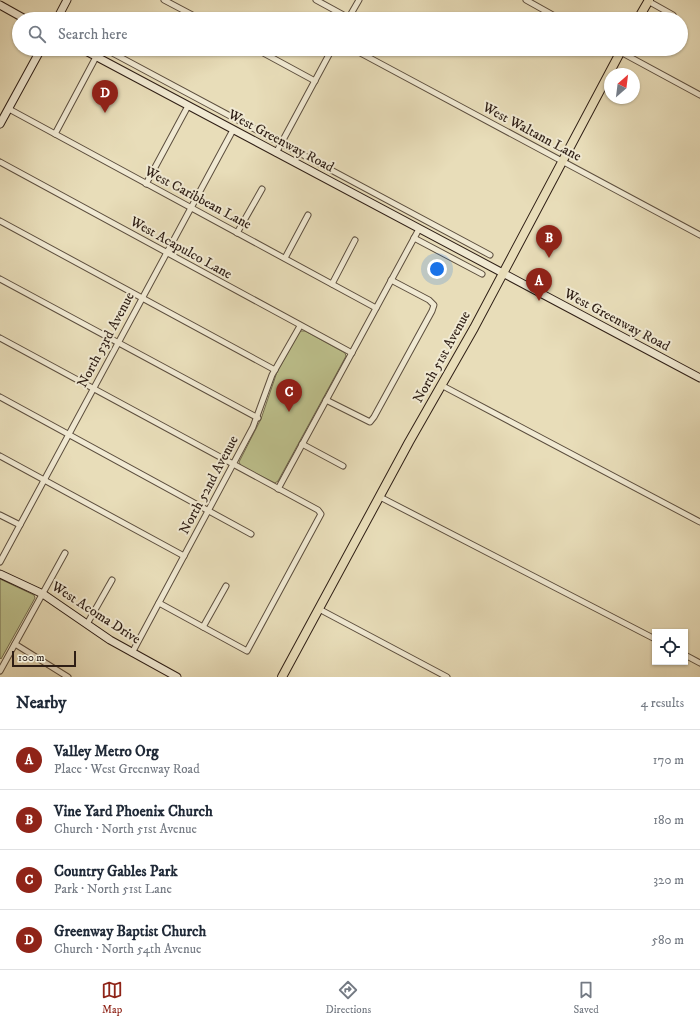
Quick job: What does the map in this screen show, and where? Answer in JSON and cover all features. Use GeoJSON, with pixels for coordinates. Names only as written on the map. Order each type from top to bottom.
{"type":"FeatureCollection","features":[{"type":"Feature","properties":{"kind":"main road"},"geometry":{"type":"LineString","coordinates":[[61,12],[67,0]]}},
{"type":"Feature","properties":{"kind":"main road"},"geometry":{"type":"LineString","coordinates":[[642,12],[648,1]]}},
{"type":"Feature","properties":{"kind":"main road"},"geometry":{"type":"LineString","coordinates":[[0,6],[12,12]]}},
{"type":"Feature","properties":{"kind":"main road"},"geometry":{"type":"LineString","coordinates":[[0,124],[37,56]]}},
{"type":"Feature","properties":{"kind":"main road","name":"North 51st Avenue"},"geometry":{"type":"LineString","coordinates":[[282,677],[503,274],[616,56]]}},
{"type":"Feature","properties":{"kind":"main road","name":"West Greenway Road"},"geometry":{"type":"LineString","coordinates":[[96,57],[700,378]]}},
{"type":"Feature","properties":{"kind":"main road","name":"West Acoma Drive"},"geometry":{"type":"LineString","coordinates":[[0,574],[43,594],[132,653],[166,674],[177,677]]}},
{"type":"Feature","properties":{"kind":"street"},"geometry":{"type":"LineString","coordinates":[[164,0],[187,12]]}},
{"type":"Feature","properties":{"kind":"street"},"geometry":{"type":"LineString","coordinates":[[316,0],[338,12]]}},
{"type":"Feature","properties":{"kind":"street"},"geometry":{"type":"LineString","coordinates":[[352,12],[359,0]]}},
{"type":"Feature","properties":{"kind":"street"},"geometry":{"type":"LineString","coordinates":[[526,0],[547,12]]}},
{"type":"Feature","properties":{"kind":"street"},"geometry":{"type":"LineString","coordinates":[[648,1],[668,12]]}},
{"type":"Feature","properties":{"kind":"street","name":"West Greenway Road"},"geometry":{"type":"LineString","coordinates":[[118,56],[490,255]]}},
{"type":"Feature","properties":{"kind":"street"},"geometry":{"type":"LineString","coordinates":[[269,56],[315,81]]}},
{"type":"Feature","properties":{"kind":"street"},"geometry":{"type":"LineString","coordinates":[[276,153],[328,56]]}},
{"type":"Feature","properties":{"kind":"street","name":"West Waltann Lane"},"geometry":{"type":"LineString","coordinates":[[366,56],[700,235]]}},
{"type":"Feature","properties":{"kind":"street"},"geometry":{"type":"LineString","coordinates":[[630,56],[700,95]]}},
{"type":"Feature","properties":{"kind":"street"},"geometry":{"type":"LineString","coordinates":[[55,134],[96,57]]}},
{"type":"Feature","properties":{"kind":"street"},"geometry":{"type":"LineString","coordinates":[[155,88],[160,79]]}},
{"type":"Feature","properties":{"kind":"street"},"geometry":{"type":"LineString","coordinates":[[146,184],[188,106]]}},
{"type":"Feature","properties":{"kind":"street","name":"West Caribbean Lane"},"geometry":{"type":"LineString","coordinates":[[8,109],[376,308]]}},
{"type":"Feature","properties":{"kind":"street","name":"North 53rd Avenue"},"geometry":{"type":"LineString","coordinates":[[0,562],[233,130]]}},
{"type":"Feature","properties":{"kind":"street","name":"West Acapulco Lane"},"geometry":{"type":"LineString","coordinates":[[0,162],[352,353]]}},
{"type":"Feature","properties":{"kind":"street"},"geometry":{"type":"LineString","coordinates":[[237,232],[262,188]]}},
{"type":"Feature","properties":{"kind":"street"},"geometry":{"type":"LineString","coordinates":[[394,216],[399,206]]}},
{"type":"Feature","properties":{"kind":"street"},"geometry":{"type":"LineString","coordinates":[[285,258],[308,214]]}},
{"type":"Feature","properties":{"kind":"street"},"geometry":{"type":"LineString","coordinates":[[0,221],[275,370]]}},
{"type":"Feature","properties":{"kind":"street"},"geometry":{"type":"LineString","coordinates":[[278,489],[418,229]]}},
{"type":"Feature","properties":{"kind":"street"},"geometry":{"type":"LineString","coordinates":[[414,238],[482,274]]}},
{"type":"Feature","properties":{"kind":"street"},"geometry":{"type":"LineString","coordinates":[[332,284],[355,240]]}},
{"type":"Feature","properties":{"kind":"street"},"geometry":{"type":"LineString","coordinates":[[0,279],[258,418]]}},
{"type":"Feature","properties":{"kind":"street"},"geometry":{"type":"LineString","coordinates":[[326,400],[370,422],[429,317],[434,305],[429,300],[391,280]]}},
{"type":"Feature","properties":{"kind":"street","name":"North 52nd Avenue"},"geometry":{"type":"LineString","coordinates":[[132,653],[234,465],[258,418],[269,383],[275,370],[300,326]]}},
{"type":"Feature","properties":{"kind":"street"},"geometry":{"type":"LineString","coordinates":[[0,338],[318,510],[321,514],[247,651],[159,603]]}},
{"type":"Feature","properties":{"kind":"street"},"geometry":{"type":"LineString","coordinates":[[441,385],[700,522]]}},
{"type":"Feature","properties":{"kind":"street"},"geometry":{"type":"LineString","coordinates":[[0,397],[251,534]]}},
{"type":"Feature","properties":{"kind":"street"},"geometry":{"type":"LineString","coordinates":[[302,444],[343,466]]}},
{"type":"Feature","properties":{"kind":"street"},"geometry":{"type":"LineString","coordinates":[[0,456],[184,556]]}},
{"type":"Feature","properties":{"kind":"street"},"geometry":{"type":"LineString","coordinates":[[380,497],[652,637]]}},
{"type":"Feature","properties":{"kind":"street"},"geometry":{"type":"LineString","coordinates":[[0,515],[20,525]]}},
{"type":"Feature","properties":{"kind":"street"},"geometry":{"type":"LineString","coordinates":[[0,670],[66,553]]}},
{"type":"Feature","properties":{"kind":"street"},"geometry":{"type":"LineString","coordinates":[[87,624],[112,580]]}},
{"type":"Feature","properties":{"kind":"street"},"geometry":{"type":"LineString","coordinates":[[203,627],[226,586]]}},
{"type":"Feature","properties":{"kind":"street"},"geometry":{"type":"LineString","coordinates":[[319,609],[447,677]]}},
{"type":"Feature","properties":{"kind":"street"},"geometry":{"type":"LineString","coordinates":[[15,644],[68,677]]}},
{"type":"Feature","properties":{"kind":"street"},"geometry":{"type":"LineString","coordinates":[[688,657],[700,663]]}},
{"type":"Feature","properties":{"kind":"green space"},"geometry":{"type":"Polygon","coordinates":[[[300,331],[305,331],[345,353],[346,356],[278,481],[275,483],[241,466],[239,462],[261,419],[277,372],[300,331]]]}},
{"type":"Feature","properties":{"kind":"green space"},"geometry":{"type":"Polygon","coordinates":[[[0,579],[34,595],[35,598],[1,659],[0,658],[0,579]]]}},
{"type":"Feature","properties":{"kind":"place","name":"Greenway Baptist Church"},"geometry":{"type":"Point","coordinates":[105,113]}},
{"type":"Feature","properties":{"kind":"place","name":"Vine Yard Phoenix Church"},"geometry":{"type":"Point","coordinates":[549,258]}},
{"type":"Feature","properties":{"kind":"place","name":"Valley Metro Org"},"geometry":{"type":"Point","coordinates":[539,301]}},
{"type":"Feature","properties":{"kind":"place","name":"Country Gables Park"},"geometry":{"type":"Point","coordinates":[289,412]}}]}
